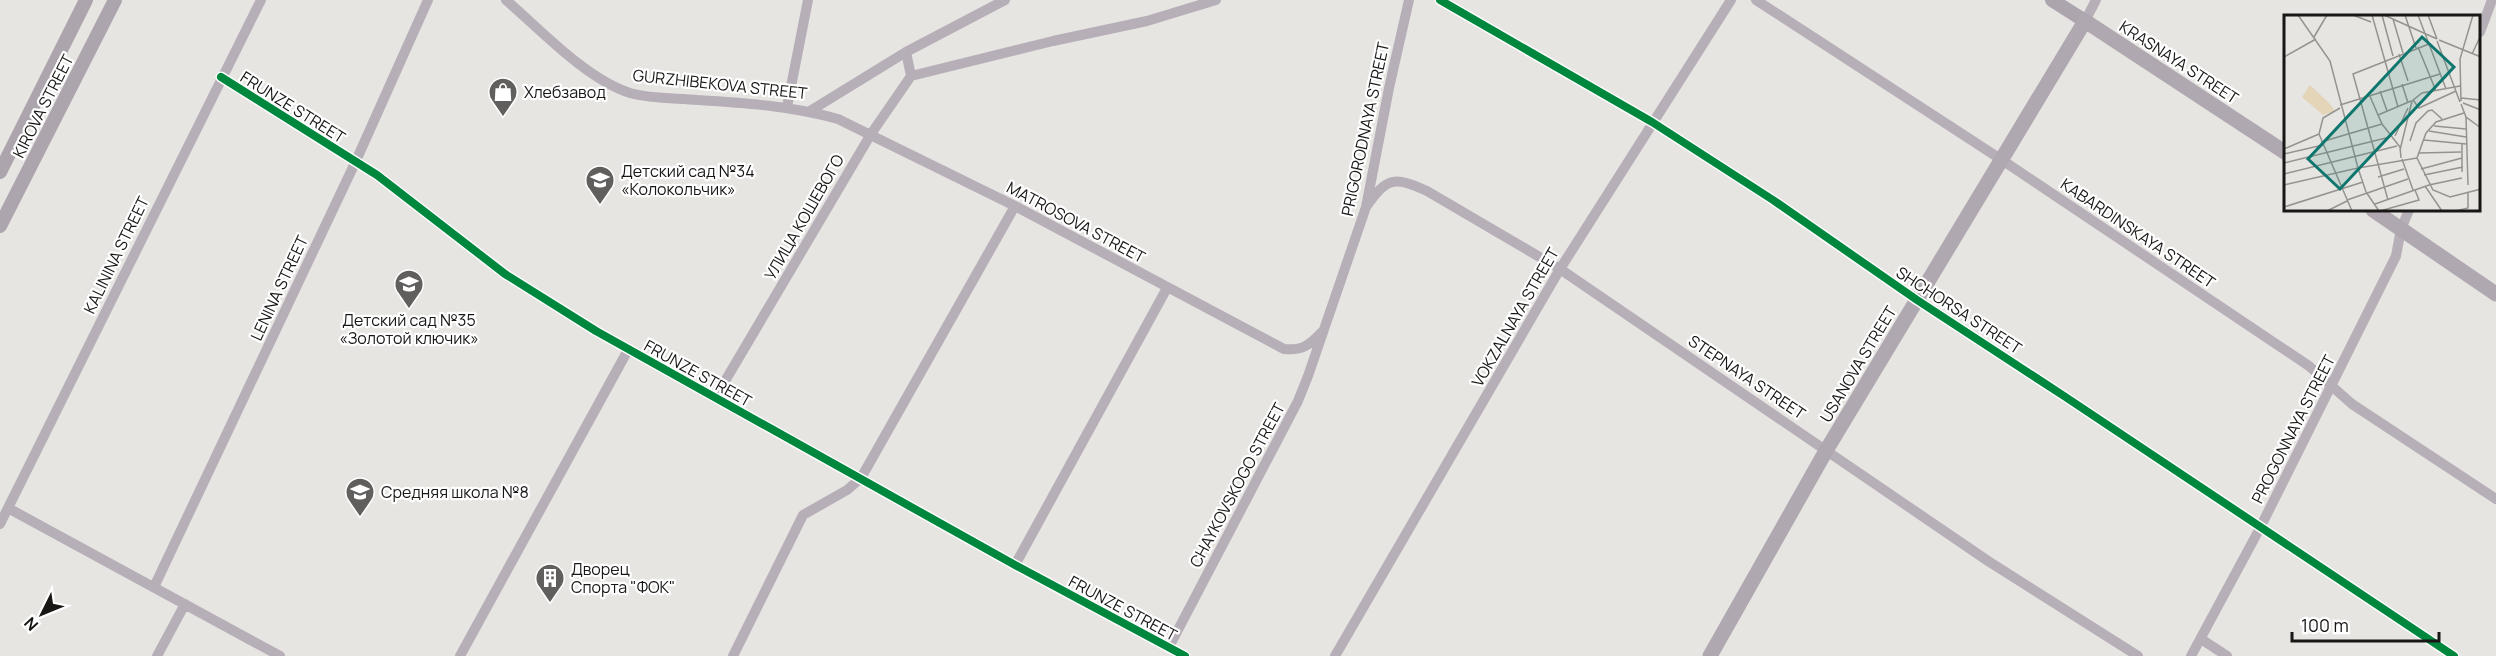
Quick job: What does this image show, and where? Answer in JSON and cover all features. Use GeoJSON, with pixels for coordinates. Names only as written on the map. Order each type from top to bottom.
{"type":"FeatureCollection","features":[{"type":"Feature","properties":{"kind":"main road","name":"USANOVA STREET"},"geometry":{"type":"LineString","coordinates":[[1710,656],[1827,449],[2085,21]]}},
{"type":"Feature","properties":{"kind":"main road","name":"KRASNAYA STREET"},"geometry":{"type":"LineString","coordinates":[[2085,21],[2284,152]]}},
{"type":"Feature","properties":{"kind":"main road"},"geometry":{"type":"LineString","coordinates":[[2376,212],[2496,294]]}},
{"type":"Feature","properties":{"kind":"street","name":"KIROVA STREET"},"geometry":{"type":"LineString","coordinates":[[0,172],[86,0]]}},
{"type":"Feature","properties":{"kind":"street","name":"KIROVA STREET"},"geometry":{"type":"LineString","coordinates":[[0,226],[115,0]]}},
{"type":"Feature","properties":{"kind":"street","name":"KALININA STREET"},"geometry":{"type":"LineString","coordinates":[[0,524],[261,0]]}},
{"type":"Feature","properties":{"kind":"street","name":"LENINA STREET"},"geometry":{"type":"LineString","coordinates":[[154,587],[355,163],[428,0]]}},
{"type":"Feature","properties":{"kind":"street","name":"GURZHIBEKOVA STREET"},"geometry":{"type":"LineString","coordinates":[[506,0],[577,62],[605,81],[630,93],[810,111],[906,52],[1005,0]]}},
{"type":"Feature","properties":{"kind":"street"},"geometry":{"type":"LineString","coordinates":[[788,107],[808,0]]}},
{"type":"Feature","properties":{"kind":"street"},"geometry":{"type":"LineString","coordinates":[[906,52],[911,76],[1053,41],[1147,21],[1216,0]]}},
{"type":"Feature","properties":{"kind":"street","name":"PRIGORODNAYA STREET"},"geometry":{"type":"LineString","coordinates":[[1322,332],[1366,207],[1409,0]]}},
{"type":"Feature","properties":{"kind":"street","name":"SHCHORSA STREET"},"geometry":{"type":"LineString","coordinates":[[1440,0],[1652,122],[1773,200],[1917,300],[2454,656]]}},
{"type":"Feature","properties":{"kind":"street","name":"VOKZALNAYA STREET"},"geometry":{"type":"LineString","coordinates":[[1335,656],[1560,269],[1731,0]]}},
{"type":"Feature","properties":{"kind":"street","name":"KABARDINSKAYA STREET"},"geometry":{"type":"LineString","coordinates":[[1756,0],[2002,160],[2309,366],[2352,404],[2496,499]]}},
{"type":"Feature","properties":{"kind":"street","name":"KRASNAYA STREET"},"geometry":{"type":"LineString","coordinates":[[2052,0],[2085,21]]}},
{"type":"Feature","properties":{"kind":"street","name":"USANOVA STREET"},"geometry":{"type":"LineString","coordinates":[[2085,21],[2096,0]]}},
{"type":"Feature","properties":{"kind":"street"},"geometry":{"type":"LineString","coordinates":[[2481,29],[2492,0]]}},
{"type":"Feature","properties":{"kind":"street","name":"УЛИЦА КОШЕВОГО"},"geometry":{"type":"LineString","coordinates":[[715,398],[871,134],[911,76]]}},
{"type":"Feature","properties":{"kind":"street","name":"FRUNZE STREET"},"geometry":{"type":"LineString","coordinates":[[221,77],[377,175],[505,274],[628,350],[1015,565],[1185,656]]}},
{"type":"Feature","properties":{"kind":"street","name":"MATROSOVA STREET"},"geometry":{"type":"LineString","coordinates":[[810,111],[838,119],[871,134],[1015,206],[1284,349],[1297,351],[1310,345],[1322,332]]}},
{"type":"Feature","properties":{"kind":"street","name":"STEPNAYA STREET"},"geometry":{"type":"LineString","coordinates":[[1366,207],[1379,189],[1391,181],[1406,182],[1427,191],[1560,269],[1988,561],[2138,656]]}},
{"type":"Feature","properties":{"kind":"street"},"geometry":{"type":"LineString","coordinates":[[733,656],[803,515],[847,490],[861,478],[1015,206]]}},
{"type":"Feature","properties":{"kind":"street","name":"PROGONNAYA STREET"},"geometry":{"type":"LineString","coordinates":[[2192,656],[2260,528],[2396,256],[2401,229],[2408,212]]}},
{"type":"Feature","properties":{"kind":"street"},"geometry":{"type":"LineString","coordinates":[[1015,565],[1167,288]]}},
{"type":"Feature","properties":{"kind":"street","name":"CHAYKOVSKOGO STREET"},"geometry":{"type":"LineString","coordinates":[[1169,647],[1298,401],[1322,332]]}},
{"type":"Feature","properties":{"kind":"street"},"geometry":{"type":"LineString","coordinates":[[460,656],[628,350]]}},
{"type":"Feature","properties":{"kind":"street"},"geometry":{"type":"LineString","coordinates":[[8,508],[280,656]]}},
{"type":"Feature","properties":{"kind":"street"},"geometry":{"type":"LineString","coordinates":[[158,656],[185,604]]}},
{"type":"Feature","properties":{"kind":"street"},"geometry":{"type":"LineString","coordinates":[[2201,639],[2227,656]]}},
{"type":"Feature","properties":{"kind":"cycle path"},"geometry":{"type":"LineString","coordinates":[[1440,0],[1652,122],[1773,200],[1917,300],[2454,656]]}},
{"type":"Feature","properties":{"kind":"cycle path"},"geometry":{"type":"LineString","coordinates":[[221,77],[377,175],[505,274],[596,331],[1015,565],[1185,656]]}},
{"type":"Feature","properties":{"kind":"place","name":"Хлебзавод"},"geometry":{"type":"Point","coordinates":[503,118]}},
{"type":"Feature","properties":{"kind":"place","name":"Детский сад №34 «Колокольчик»"},"geometry":{"type":"Point","coordinates":[600,206]}},
{"type":"Feature","properties":{"kind":"place","name":"Детский сад №35 «Золотой ключик»"},"geometry":{"type":"Point","coordinates":[409,310]}},
{"type":"Feature","properties":{"kind":"place","name":"Средняя школа №8"},"geometry":{"type":"Point","coordinates":[360,518]}},
{"type":"Feature","properties":{"kind":"place","name":"Дворец Спорта \"ФОК\""},"geometry":{"type":"Point","coordinates":[550,604]}}]}
